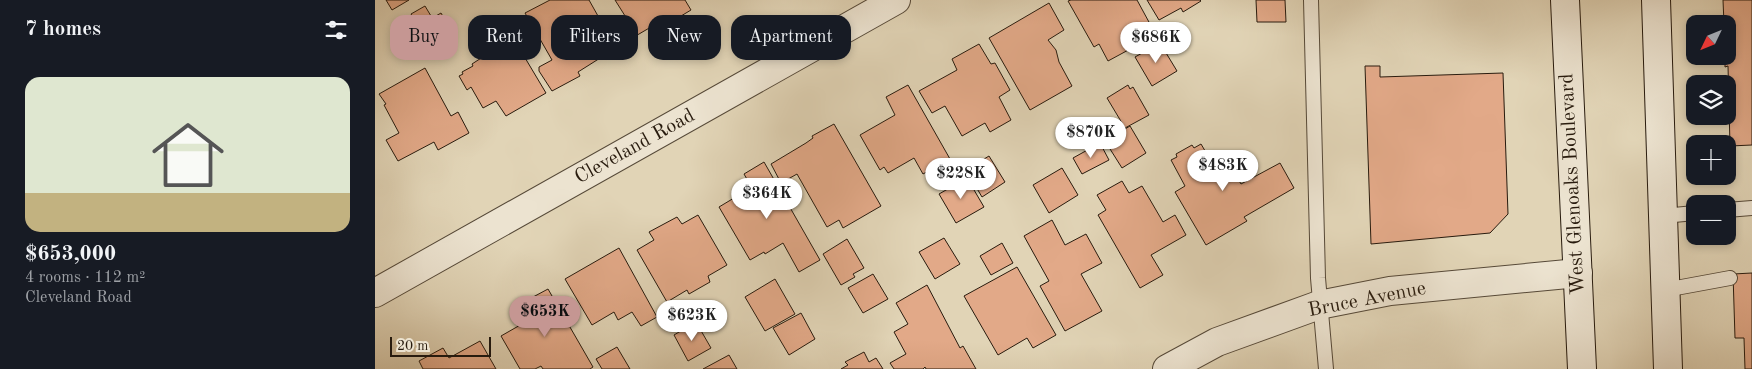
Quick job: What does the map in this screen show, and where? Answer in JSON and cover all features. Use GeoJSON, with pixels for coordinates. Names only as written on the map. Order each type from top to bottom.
{"type":"FeatureCollection","features":[{"type":"Feature","properties":{"kind":"street","name":"Cleveland Road"},"geometry":{"type":"LineString","coordinates":[[375,293],[896,0]]}},
{"type":"Feature","properties":{"kind":"street","name":"West Glenoaks Boulevard"},"geometry":{"type":"LineString","coordinates":[[1565,0],[1582,369]]}},
{"type":"Feature","properties":{"kind":"street"},"geometry":{"type":"LineString","coordinates":[[1656,0],[1668,369]]}},
{"type":"Feature","properties":{"kind":"street","name":"Bruce Avenue"},"geometry":{"type":"LineString","coordinates":[[1167,369],[1217,342],[1319,305],[1390,291],[1577,273]]}},
{"type":"Feature","properties":{"kind":"lane"},"geometry":{"type":"LineString","coordinates":[[1311,0],[1319,305],[1326,369]]}},
{"type":"Feature","properties":{"kind":"lane"},"geometry":{"type":"LineString","coordinates":[[1736,209],[1752,208]]}},
{"type":"Feature","properties":{"kind":"lane"},"geometry":{"type":"LineString","coordinates":[[1663,216],[1686,214]]}},
{"type":"Feature","properties":{"kind":"lane"},"geometry":{"type":"LineString","coordinates":[[1665,290],[1730,278]]}},
{"type":"Feature","properties":{"kind":"building"},"geometry":{"type":"Polygon","coordinates":[[[386,0],[409,0],[392,10],[386,0]]]}},
{"type":"Feature","properties":{"kind":"building"},"geometry":{"type":"Polygon","coordinates":[[[550,0],[589,0],[597,15],[551,15],[551,58],[541,41],[541,15],[526,15],[525,13],[550,0]]]}},
{"type":"Feature","properties":{"kind":"building"},"geometry":{"type":"Polygon","coordinates":[[[615,0],[685,0],[691,10],[683,15],[648,15],[648,29],[638,35],[638,15],[624,15],[615,0]]]}},
{"type":"Feature","properties":{"kind":"building"},"geometry":{"type":"Polygon","coordinates":[[[1137,0],[1156,35],[1108,61],[1099,44],[1094,47],[1068,1],[1137,0]]]}},
{"type":"Feature","properties":{"kind":"building"},"geometry":{"type":"Polygon","coordinates":[[[1147,0],[1201,1],[1183,12],[1181,8],[1159,20],[1147,0]]]}},
{"type":"Feature","properties":{"kind":"building"},"geometry":{"type":"Polygon","coordinates":[[[1256,0],[1285,0],[1286,22],[1257,22],[1256,0]]]}},
{"type":"Feature","properties":{"kind":"building"},"geometry":{"type":"Polygon","coordinates":[[[1723,0],[1752,0],[1752,145],[1736,146],[1736,135],[1730,135],[1729,125],[1736,125],[1736,75],[1728,75],[1728,66],[1725,67],[1725,65],[1736,65],[1736,15],[1724,15],[1723,0]]]}},
{"type":"Feature","properties":{"kind":"building"},"geometry":{"type":"Polygon","coordinates":[[[1049,3],[1064,30],[1048,40],[1056,50],[1059,62],[1072,86],[1030,110],[989,38],[1049,3]]]}},
{"type":"Feature","properties":{"kind":"building"},"geometry":{"type":"Polygon","coordinates":[[[425,6],[430,15],[412,15],[425,6]]]}},
{"type":"Feature","properties":{"kind":"building"},"geometry":{"type":"Polygon","coordinates":[[[1160,43],[1177,71],[1152,86],[1135,57],[1160,43]]]}},
{"type":"Feature","properties":{"kind":"building"},"geometry":{"type":"Polygon","coordinates":[[[979,44],[991,64],[995,63],[1010,90],[999,97],[1011,120],[990,132],[985,123],[962,136],[945,106],[932,113],[919,91],[957,70],[952,59],[979,44]]]}},
{"type":"Feature","properties":{"kind":"building"},"geometry":{"type":"Polygon","coordinates":[[[478,60],[526,60],[546,93],[506,116],[496,101],[483,108],[471,87],[467,90],[459,76],[463,74],[462,72],[473,66],[472,64],[478,60]]]}},
{"type":"Feature","properties":{"kind":"building"},"geometry":{"type":"Polygon","coordinates":[[[552,60],[597,60],[578,72],[580,76],[552,91],[539,71],[539,67],[552,60]]]}},
{"type":"Feature","properties":{"kind":"building"},"geometry":{"type":"Polygon","coordinates":[[[1365,66],[1380,66],[1380,77],[1503,73],[1508,214],[1490,233],[1371,244],[1365,66]]]}},
{"type":"Feature","properties":{"kind":"building"},"geometry":{"type":"Polygon","coordinates":[[[425,68],[451,116],[458,112],[469,133],[438,150],[434,142],[398,161],[386,140],[399,133],[384,105],[386,104],[379,94],[425,68]]]}},
{"type":"Feature","properties":{"kind":"building"},"geometry":{"type":"Polygon","coordinates":[[[908,85],[950,159],[923,174],[914,158],[888,173],[884,167],[880,170],[860,135],[895,115],[886,97],[908,85]]]}},
{"type":"Feature","properties":{"kind":"building"},"geometry":{"type":"Polygon","coordinates":[[[1128,85],[1130,89],[1133,87],[1149,115],[1125,128],[1107,98],[1128,85]]]}},
{"type":"Feature","properties":{"kind":"building"},"geometry":{"type":"Polygon","coordinates":[[[834,124],[881,206],[843,228],[839,220],[827,227],[797,174],[781,183],[771,164],[806,143],[813,138],[812,136],[834,124]]]}},
{"type":"Feature","properties":{"kind":"building"},"geometry":{"type":"Polygon","coordinates":[[[1130,126],[1146,153],[1122,168],[1105,141],[1130,126]]]}},
{"type":"Feature","properties":{"kind":"building"},"geometry":{"type":"Polygon","coordinates":[[[1100,143],[1109,160],[1082,174],[1073,158],[1100,143]]]}},
{"type":"Feature","properties":{"kind":"building"},"geometry":{"type":"Polygon","coordinates":[[[1201,144],[1214,166],[1226,159],[1241,184],[1280,163],[1294,188],[1244,217],[1247,221],[1206,245],[1175,192],[1185,186],[1171,160],[1177,157],[1176,154],[1192,145],[1194,148],[1201,144]]]}},
{"type":"Feature","properties":{"kind":"building"},"geometry":{"type":"Polygon","coordinates":[[[989,156],[1005,182],[982,197],[966,170],[989,156]]]}},
{"type":"Feature","properties":{"kind":"building"},"geometry":{"type":"Polygon","coordinates":[[[764,162],[820,260],[799,272],[783,243],[765,254],[764,252],[750,260],[719,207],[744,192],[740,186],[748,181],[744,174],[764,162]]]}},
{"type":"Feature","properties":{"kind":"building"},"geometry":{"type":"Polygon","coordinates":[[[1062,168],[1078,195],[1049,213],[1033,185],[1062,168]]]}},
{"type":"Feature","properties":{"kind":"building"},"geometry":{"type":"Polygon","coordinates":[[[967,178],[984,207],[956,223],[939,194],[967,178]]]}},
{"type":"Feature","properties":{"kind":"building"},"geometry":{"type":"Polygon","coordinates":[[[1122,181],[1129,193],[1142,186],[1163,222],[1175,215],[1186,235],[1151,255],[1163,275],[1140,288],[1098,215],[1106,210],[1097,195],[1122,181]]]}},
{"type":"Feature","properties":{"kind":"building"},"geometry":{"type":"Polygon","coordinates":[[[698,215],[727,265],[708,276],[710,282],[689,294],[687,290],[667,302],[637,250],[654,240],[649,232],[677,217],[682,224],[698,215]]]}},
{"type":"Feature","properties":{"kind":"building"},"geometry":{"type":"Polygon","coordinates":[[[1052,220],[1065,245],[1086,234],[1102,263],[1081,274],[1102,311],[1065,331],[1040,286],[1049,281],[1024,236],[1052,220]]]}},
{"type":"Feature","properties":{"kind":"building"},"geometry":{"type":"Polygon","coordinates":[[[944,238],[960,264],[935,279],[919,252],[944,238]]]}},
{"type":"Feature","properties":{"kind":"building"},"geometry":{"type":"Polygon","coordinates":[[[847,239],[864,268],[853,274],[855,277],[841,285],[823,254],[847,239]]]}},
{"type":"Feature","properties":{"kind":"building"},"geometry":{"type":"Polygon","coordinates":[[[1002,243],[1013,263],[991,275],[980,256],[1002,243]]]}},
{"type":"Feature","properties":{"kind":"building"},"geometry":{"type":"Polygon","coordinates":[[[619,248],[657,317],[641,326],[632,312],[618,320],[614,312],[592,325],[565,279],[619,248]]]}},
{"type":"Feature","properties":{"kind":"building"},"geometry":{"type":"Polygon","coordinates":[[[1017,267],[1056,335],[1033,348],[1027,338],[998,355],[964,296],[1017,267]]]}},
{"type":"Feature","properties":{"kind":"building"},"geometry":{"type":"Polygon","coordinates":[[[1752,273],[1752,369],[1745,369],[1744,338],[1735,338],[1733,274],[1752,273]]]}},
{"type":"Feature","properties":{"kind":"building"},"geometry":{"type":"Polygon","coordinates":[[[873,274],[888,299],[863,313],[848,288],[873,274]]]}},
{"type":"Feature","properties":{"kind":"building"},"geometry":{"type":"Polygon","coordinates":[[[775,279],[795,314],[765,331],[745,297],[775,279]]]}},
{"type":"Feature","properties":{"kind":"building"},"geometry":{"type":"Polygon","coordinates":[[[927,285],[960,348],[963,346],[976,369],[926,369],[925,367],[923,369],[894,369],[890,363],[906,354],[894,332],[908,324],[896,303],[927,285]]]}},
{"type":"Feature","properties":{"kind":"building"},"geometry":{"type":"Polygon","coordinates":[[[548,289],[593,367],[590,369],[543,369],[541,366],[535,369],[520,369],[501,336],[529,320],[520,304],[548,289]]]}},
{"type":"Feature","properties":{"kind":"building"},"geometry":{"type":"Polygon","coordinates":[[[801,313],[815,339],[789,355],[773,328],[801,313]]]}},
{"type":"Feature","properties":{"kind":"building"},"geometry":{"type":"Polygon","coordinates":[[[696,322],[711,348],[688,361],[674,335],[696,322]]]}},
{"type":"Feature","properties":{"kind":"building"},"geometry":{"type":"Polygon","coordinates":[[[480,341],[496,369],[423,369],[419,361],[443,348],[449,358],[480,341]]]}},
{"type":"Feature","properties":{"kind":"building"},"geometry":{"type":"Polygon","coordinates":[[[617,347],[630,369],[602,369],[596,359],[617,347]]]}},
{"type":"Feature","properties":{"kind":"building"},"geometry":{"type":"Polygon","coordinates":[[[864,352],[869,362],[876,358],[883,369],[841,369],[848,365],[845,362],[864,352]]]}},
{"type":"Feature","properties":{"kind":"building"},"geometry":{"type":"Polygon","coordinates":[[[729,355],[737,369],[703,369],[729,355]]]}}]}
